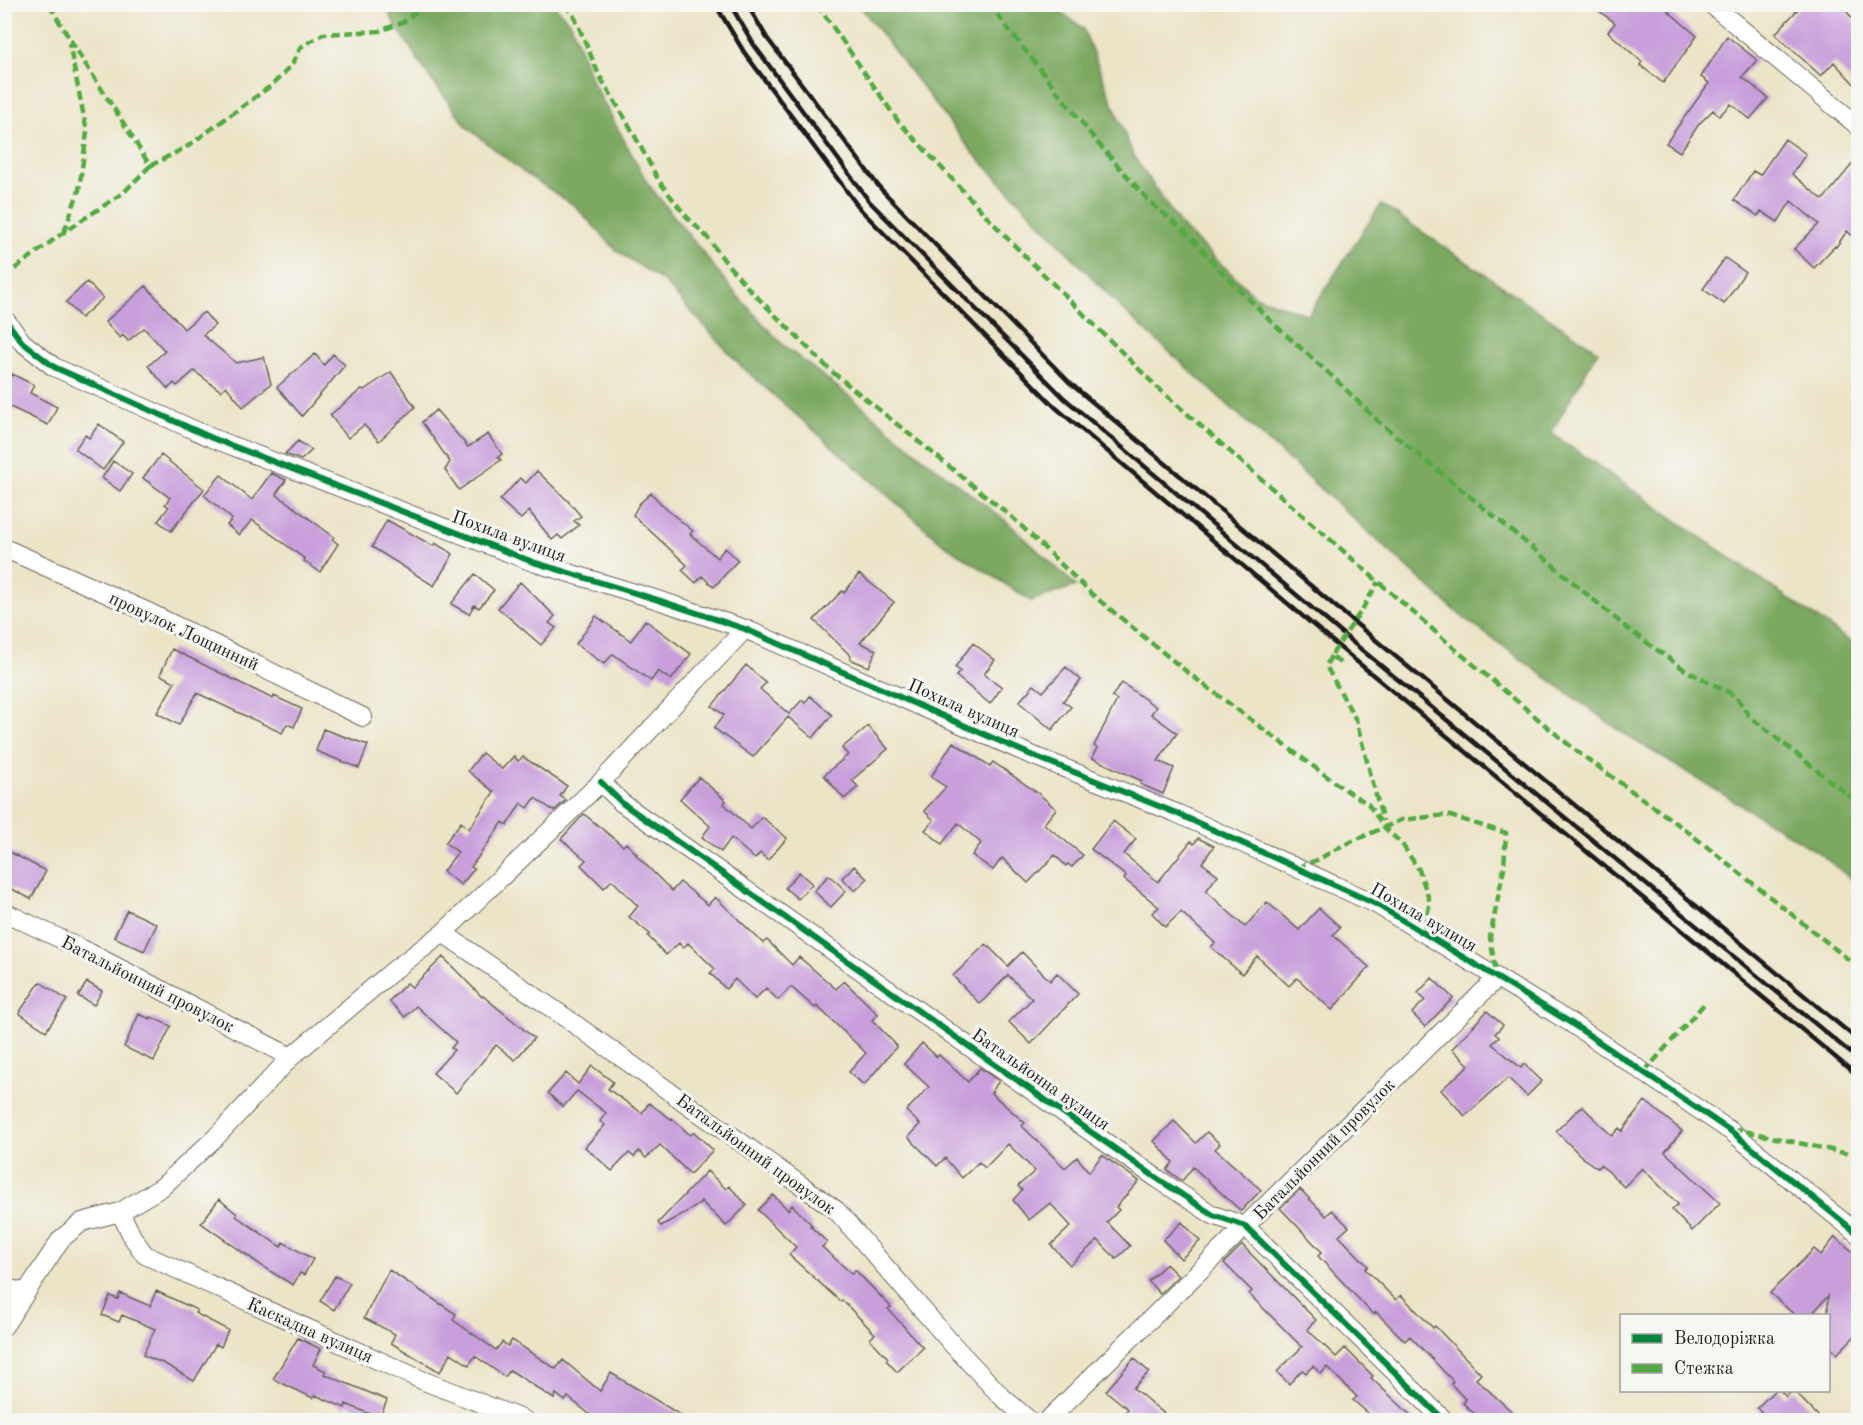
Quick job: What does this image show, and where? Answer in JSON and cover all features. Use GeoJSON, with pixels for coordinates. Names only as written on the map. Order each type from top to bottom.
{"type":"FeatureCollection","features":[{"type":"Feature","properties":{"kind":"street"},"geometry":{"type":"LineString","coordinates":[[1711,4],[1858,126]]}},
{"type":"Feature","properties":{"kind":"street","name":"Похила вулиця"},"geometry":{"type":"LineString","coordinates":[[4,318],[22,342],[54,367],[212,438],[533,562],[745,629],[1029,754],[1176,813],[1376,904],[1571,1023],[1732,1132],[1858,1234]]}},
{"type":"Feature","properties":{"kind":"street","name":"провулок Лощинний"},"geometry":{"type":"LineString","coordinates":[[4,548],[150,613],[363,717]]}},
{"type":"Feature","properties":{"kind":"street"},"geometry":{"type":"LineString","coordinates":[[4,1326],[61,1239],[82,1222],[120,1212],[162,1187],[216,1137],[291,1057],[394,970],[442,933],[601,782],[745,629]]}},
{"type":"Feature","properties":{"kind":"street","name":"Батальйонна вулиця"},"geometry":{"type":"LineString","coordinates":[[601,782],[622,803],[1158,1179],[1213,1215],[1245,1226],[1444,1420]]}},
{"type":"Feature","properties":{"kind":"street","name":"Батальйонний провулок"},"geometry":{"type":"LineString","coordinates":[[4,912],[291,1057]]}},
{"type":"Feature","properties":{"kind":"street","name":"Батальйонний провулок"},"geometry":{"type":"LineString","coordinates":[[442,933],[837,1210],[953,1345],[1029,1420]]}},
{"type":"Feature","properties":{"kind":"street","name":"Батальйонний провулок"},"geometry":{"type":"LineString","coordinates":[[1048,1420],[1497,978]]}},
{"type":"Feature","properties":{"kind":"street","name":"Каскадна вулиця"},"geometry":{"type":"LineString","coordinates":[[120,1212],[133,1239],[145,1255],[424,1381],[524,1420]]}},
{"type":"Feature","properties":{"kind":"street"},"geometry":{"type":"LineString","coordinates":[[4,1288],[25,1292]]}},
{"type":"Feature","properties":{"kind":"green space"},"geometry":{"type":"Polygon","coordinates":[[[385,5],[554,5],[571,24],[592,81],[648,184],[735,293],[783,345],[1005,520],[1076,586],[1031,601],[942,543],[742,367],[663,281],[617,251],[575,206],[523,172],[468,128],[428,75],[385,5]]]}},
{"type":"Feature","properties":{"kind":"green space"},"geometry":{"type":"Polygon","coordinates":[[[859,5],[1051,5],[1083,28],[1134,157],[1181,226],[1255,296],[1308,315],[1381,204],[1598,351],[1551,433],[1858,647],[1858,884],[1816,851],[1629,737],[1461,616],[1122,309],[973,153],[859,5]]]}},
{"type":"Feature","properties":{"kind":"building"},"geometry":{"type":"Polygon","coordinates":[[[1590,4],[1660,4],[1697,36],[1663,83],[1640,65],[1642,62],[1608,32],[1615,23],[1590,4]]]}},
{"type":"Feature","properties":{"kind":"building"},"geometry":{"type":"Polygon","coordinates":[[[1803,4],[1841,4],[1858,26],[1858,88],[1834,62],[1821,76],[1775,34],[1803,4]]]}},
{"type":"Feature","properties":{"kind":"building"},"geometry":{"type":"Polygon","coordinates":[[[1727,36],[1757,60],[1742,77],[1768,98],[1750,119],[1731,104],[1719,116],[1713,110],[1699,124],[1680,152],[1666,143],[1709,83],[1701,77],[1727,36]]]}},
{"type":"Feature","properties":{"kind":"building"},"geometry":{"type":"Polygon","coordinates":[[[1785,139],[1806,154],[1792,174],[1823,200],[1858,157],[1858,242],[1847,231],[1836,247],[1814,268],[1794,249],[1819,224],[1791,201],[1778,222],[1761,211],[1758,216],[1734,200],[1753,171],[1760,175],[1785,139]]]}},
{"type":"Feature","properties":{"kind":"building"},"geometry":{"type":"Polygon","coordinates":[[[1725,258],[1745,272],[1724,304],[1703,289],[1725,258]]]}},
{"type":"Feature","properties":{"kind":"building"},"geometry":{"type":"Polygon","coordinates":[[[87,282],[103,298],[81,318],[66,302],[87,282]]]}},
{"type":"Feature","properties":{"kind":"building"},"geometry":{"type":"Polygon","coordinates":[[[146,286],[184,329],[204,312],[215,325],[203,335],[236,363],[264,357],[271,384],[243,407],[226,386],[221,391],[194,371],[177,386],[174,383],[168,389],[148,366],[165,351],[144,328],[128,341],[123,335],[120,338],[105,322],[146,286]]]}},
{"type":"Feature","properties":{"kind":"building"},"geometry":{"type":"Polygon","coordinates":[[[315,354],[324,365],[333,354],[345,365],[302,416],[277,387],[315,354]]]}},
{"type":"Feature","properties":{"kind":"building"},"geometry":{"type":"Polygon","coordinates":[[[391,372],[415,407],[379,441],[364,425],[348,438],[330,415],[362,389],[364,390],[391,372]]]}},
{"type":"Feature","properties":{"kind":"building"},"geometry":{"type":"Polygon","coordinates":[[[12,374],[34,385],[30,393],[57,407],[48,425],[4,404],[4,389],[12,374]]]}},
{"type":"Feature","properties":{"kind":"building"},"geometry":{"type":"Polygon","coordinates":[[[436,410],[468,447],[488,434],[502,454],[498,457],[501,460],[459,490],[445,470],[450,462],[422,422],[436,410]]]}},
{"type":"Feature","properties":{"kind":"building"},"geometry":{"type":"Polygon","coordinates":[[[99,424],[123,442],[103,470],[75,449],[85,435],[89,438],[99,424]]]}},
{"type":"Feature","properties":{"kind":"building"},"geometry":{"type":"Polygon","coordinates":[[[298,441],[312,450],[301,460],[285,454],[298,441]]]}},
{"type":"Feature","properties":{"kind":"building"},"geometry":{"type":"Polygon","coordinates":[[[161,455],[204,489],[171,531],[158,521],[169,507],[165,504],[170,498],[143,478],[161,455]]]}},
{"type":"Feature","properties":{"kind":"building"},"geometry":{"type":"Polygon","coordinates":[[[113,461],[132,474],[120,491],[102,478],[113,461]]]}},
{"type":"Feature","properties":{"kind":"building"},"geometry":{"type":"Polygon","coordinates":[[[537,471],[581,516],[574,521],[579,525],[562,539],[558,535],[552,540],[529,511],[521,519],[500,500],[520,478],[526,483],[537,471]]]}},
{"type":"Feature","properties":{"kind":"building"},"geometry":{"type":"Polygon","coordinates":[[[271,473],[286,480],[276,494],[334,537],[332,539],[338,544],[320,572],[252,520],[239,535],[227,525],[232,519],[204,495],[221,475],[252,500],[271,473]]]}},
{"type":"Feature","properties":{"kind":"building"},"geometry":{"type":"Polygon","coordinates":[[[651,493],[666,509],[693,531],[690,534],[717,558],[725,548],[738,560],[714,587],[702,576],[696,583],[682,570],[687,565],[633,515],[639,504],[651,493]]]}},
{"type":"Feature","properties":{"kind":"building"},"geometry":{"type":"Polygon","coordinates":[[[387,520],[433,546],[435,543],[453,554],[434,586],[372,547],[387,520]]]}},
{"type":"Feature","properties":{"kind":"building"},"geometry":{"type":"Polygon","coordinates":[[[475,574],[494,590],[479,608],[474,605],[469,614],[451,604],[475,574]]]}},
{"type":"Feature","properties":{"kind":"building"},"geometry":{"type":"Polygon","coordinates":[[[859,574],[894,602],[860,643],[876,650],[869,667],[850,659],[851,656],[814,620],[842,591],[844,593],[859,574]]]}},
{"type":"Feature","properties":{"kind":"building"},"geometry":{"type":"Polygon","coordinates":[[[520,582],[555,616],[549,623],[556,628],[541,645],[498,608],[520,582]]]}},
{"type":"Feature","properties":{"kind":"building"},"geometry":{"type":"Polygon","coordinates":[[[596,616],[631,641],[645,620],[691,654],[671,680],[658,671],[651,681],[613,654],[604,664],[576,644],[596,616]]]}},
{"type":"Feature","properties":{"kind":"building"},"geometry":{"type":"Polygon","coordinates":[[[973,643],[995,660],[984,674],[1002,687],[990,704],[956,676],[960,671],[955,667],[973,643]]]}},
{"type":"Feature","properties":{"kind":"building"},"geometry":{"type":"Polygon","coordinates":[[[172,649],[273,699],[274,696],[302,709],[294,727],[287,724],[282,733],[197,693],[179,725],[157,713],[175,682],[160,675],[172,649]]]}},
{"type":"Feature","properties":{"kind":"building"},"geometry":{"type":"Polygon","coordinates":[[[746,665],[766,683],[760,689],[789,714],[802,700],[805,703],[810,696],[832,715],[813,738],[788,717],[753,757],[714,728],[724,715],[712,706],[746,665]]]}},
{"type":"Feature","properties":{"kind":"building"},"geometry":{"type":"Polygon","coordinates":[[[1066,667],[1081,680],[1063,701],[1071,707],[1052,730],[1019,702],[1034,685],[1043,692],[1066,667]]]}},
{"type":"Feature","properties":{"kind":"building"},"geometry":{"type":"Polygon","coordinates":[[[1122,683],[1156,707],[1151,714],[1177,733],[1158,761],[1174,768],[1163,794],[1140,784],[1142,781],[1092,758],[1097,748],[1094,746],[1117,700],[1112,696],[1122,683]]]}},
{"type":"Feature","properties":{"kind":"building"},"geometry":{"type":"Polygon","coordinates":[[[868,726],[888,749],[852,780],[858,787],[844,799],[824,775],[848,755],[842,748],[868,726]]]}},
{"type":"Feature","properties":{"kind":"building"},"geometry":{"type":"Polygon","coordinates":[[[323,729],[368,745],[359,768],[316,751],[323,729]]]}},
{"type":"Feature","properties":{"kind":"building"},"geometry":{"type":"Polygon","coordinates":[[[953,742],[990,766],[993,762],[1039,794],[1056,809],[1044,824],[1083,855],[1072,867],[1068,864],[1066,866],[1055,855],[1028,883],[1002,858],[993,870],[972,855],[981,843],[958,823],[942,844],[925,830],[934,820],[924,811],[946,787],[931,777],[953,742]]]}},
{"type":"Feature","properties":{"kind":"building"},"geometry":{"type":"Polygon","coordinates":[[[482,753],[502,769],[514,756],[518,761],[523,757],[567,786],[560,796],[566,800],[554,811],[535,798],[528,808],[521,803],[507,825],[503,822],[471,867],[474,869],[461,885],[443,871],[458,852],[445,843],[461,822],[469,829],[494,792],[468,771],[482,753]]]}},
{"type":"Feature","properties":{"kind":"building"},"geometry":{"type":"Polygon","coordinates":[[[699,777],[726,801],[724,804],[751,829],[762,817],[787,838],[768,860],[760,853],[755,859],[731,838],[721,852],[702,837],[710,826],[680,799],[699,777]]]}},
{"type":"Feature","properties":{"kind":"building"},"geometry":{"type":"Polygon","coordinates":[[[584,814],[623,846],[626,843],[672,891],[680,882],[708,905],[715,897],[763,943],[767,940],[792,965],[799,957],[836,989],[844,981],[878,1014],[872,1020],[897,1046],[864,1085],[849,1072],[866,1053],[817,1006],[815,1008],[791,987],[778,1000],[766,988],[755,999],[735,979],[726,989],[710,973],[715,969],[688,943],[683,948],[679,943],[666,955],[648,936],[650,934],[629,917],[638,906],[612,880],[604,888],[581,865],[586,860],[561,839],[584,814]]]}},
{"type":"Feature","properties":{"kind":"building"},"geometry":{"type":"Polygon","coordinates":[[[1113,821],[1136,839],[1124,854],[1158,882],[1191,841],[1194,844],[1198,838],[1214,846],[1202,863],[1218,875],[1206,891],[1245,927],[1267,902],[1299,930],[1319,908],[1340,927],[1333,935],[1369,967],[1332,1010],[1297,978],[1289,986],[1257,956],[1242,974],[1211,947],[1215,943],[1181,912],[1165,927],[1152,913],[1159,907],[1124,879],[1126,876],[1091,849],[1113,821]]]}},
{"type":"Feature","properties":{"kind":"building"},"geometry":{"type":"Polygon","coordinates":[[[4,849],[46,871],[31,899],[4,885],[4,849]]]}},
{"type":"Feature","properties":{"kind":"building"},"geometry":{"type":"Polygon","coordinates":[[[854,866],[867,879],[855,891],[842,878],[854,866]]]}},
{"type":"Feature","properties":{"kind":"building"},"geometry":{"type":"Polygon","coordinates":[[[799,872],[812,884],[798,899],[785,888],[799,872]]]}},
{"type":"Feature","properties":{"kind":"building"},"geometry":{"type":"Polygon","coordinates":[[[829,875],[846,891],[831,907],[814,891],[829,875]]]}},
{"type":"Feature","properties":{"kind":"building"},"geometry":{"type":"Polygon","coordinates":[[[127,910],[157,924],[144,951],[114,937],[127,910]]]}},
{"type":"Feature","properties":{"kind":"building"},"geometry":{"type":"Polygon","coordinates":[[[986,944],[1008,966],[1022,952],[1050,981],[1057,973],[1078,994],[1031,1044],[1009,1022],[1032,999],[1008,975],[980,1004],[953,976],[986,944]]]}},
{"type":"Feature","properties":{"kind":"building"},"geometry":{"type":"Polygon","coordinates":[[[443,957],[482,997],[534,1038],[515,1060],[496,1045],[456,1093],[433,1073],[454,1050],[451,1048],[456,1042],[416,1006],[405,1017],[389,1001],[407,983],[412,987],[443,957]]]}},
{"type":"Feature","properties":{"kind":"building"},"geometry":{"type":"Polygon","coordinates":[[[1432,978],[1453,998],[1425,1027],[1412,1013],[1425,1000],[1418,993],[1432,978]]]}},
{"type":"Feature","properties":{"kind":"building"},"geometry":{"type":"Polygon","coordinates":[[[40,982],[67,1000],[46,1031],[19,1013],[40,982]]]}},
{"type":"Feature","properties":{"kind":"building"},"geometry":{"type":"Polygon","coordinates":[[[87,982],[102,991],[94,1005],[78,996],[87,982]]]}},
{"type":"Feature","properties":{"kind":"building"},"geometry":{"type":"Polygon","coordinates":[[[1487,1011],[1503,1025],[1495,1034],[1499,1037],[1492,1044],[1521,1068],[1524,1064],[1542,1081],[1527,1096],[1508,1078],[1465,1116],[1441,1090],[1469,1065],[1452,1049],[1487,1011]]]}},
{"type":"Feature","properties":{"kind":"building"},"geometry":{"type":"Polygon","coordinates":[[[139,1014],[171,1026],[154,1061],[124,1047],[139,1014]]]}},
{"type":"Feature","properties":{"kind":"building"},"geometry":{"type":"Polygon","coordinates":[[[922,1043],[937,1057],[939,1055],[968,1082],[980,1068],[999,1081],[991,1093],[1025,1123],[1022,1126],[1065,1168],[1077,1157],[1089,1172],[1102,1155],[1139,1181],[1116,1207],[1119,1210],[1107,1222],[1130,1246],[1116,1259],[1098,1240],[1070,1265],[1051,1245],[1071,1226],[1050,1203],[1029,1220],[1013,1200],[1022,1190],[1018,1186],[1035,1171],[1008,1144],[985,1168],[979,1162],[962,1178],[945,1158],[937,1166],[908,1137],[920,1124],[906,1111],[929,1087],[904,1064],[922,1043]]]}},
{"type":"Feature","properties":{"kind":"building"},"geometry":{"type":"Polygon","coordinates":[[[592,1066],[613,1082],[608,1089],[642,1113],[649,1103],[672,1118],[690,1135],[694,1132],[713,1150],[690,1174],[660,1145],[646,1158],[639,1151],[634,1157],[629,1153],[612,1171],[585,1147],[605,1125],[600,1121],[606,1113],[577,1091],[563,1107],[548,1093],[566,1073],[578,1084],[592,1066]]]}},
{"type":"Feature","properties":{"kind":"building"},"geometry":{"type":"Polygon","coordinates":[[[1645,1101],[1682,1131],[1665,1152],[1720,1203],[1692,1231],[1672,1210],[1678,1204],[1642,1168],[1624,1187],[1600,1165],[1597,1168],[1583,1158],[1556,1131],[1582,1106],[1612,1136],[1619,1128],[1622,1131],[1645,1101]]]}},
{"type":"Feature","properties":{"kind":"building"},"geometry":{"type":"Polygon","coordinates":[[[1174,1121],[1196,1143],[1207,1132],[1220,1144],[1215,1149],[1261,1190],[1241,1211],[1193,1167],[1182,1181],[1167,1170],[1173,1162],[1154,1141],[1174,1121]]]}},
{"type":"Feature","properties":{"kind":"building"},"geometry":{"type":"Polygon","coordinates":[[[707,1171],[726,1189],[729,1186],[747,1205],[726,1226],[701,1201],[697,1206],[661,1226],[658,1223],[707,1171]]]}},
{"type":"Feature","properties":{"kind":"building"},"geometry":{"type":"Polygon","coordinates":[[[1300,1189],[1326,1216],[1332,1210],[1349,1227],[1339,1236],[1368,1266],[1365,1269],[1396,1300],[1401,1295],[1433,1328],[1435,1326],[1481,1374],[1476,1379],[1521,1420],[1481,1420],[1463,1403],[1466,1400],[1451,1384],[1453,1381],[1410,1336],[1405,1341],[1376,1312],[1374,1314],[1370,1311],[1318,1256],[1322,1252],[1280,1208],[1300,1189]]]}},
{"type":"Feature","properties":{"kind":"building"},"geometry":{"type":"Polygon","coordinates":[[[773,1195],[788,1210],[792,1205],[812,1225],[810,1226],[827,1242],[822,1247],[852,1274],[855,1270],[891,1307],[888,1309],[923,1348],[897,1372],[886,1360],[888,1358],[870,1339],[875,1334],[842,1300],[841,1302],[789,1255],[796,1247],[758,1210],[773,1195]]]}},
{"type":"Feature","properties":{"kind":"building"},"geometry":{"type":"Polygon","coordinates":[[[219,1199],[237,1214],[236,1216],[281,1247],[283,1242],[313,1259],[304,1275],[300,1273],[293,1285],[201,1223],[219,1199]]]}},
{"type":"Feature","properties":{"kind":"building"},"geometry":{"type":"Polygon","coordinates":[[[1182,1222],[1200,1241],[1181,1259],[1163,1240],[1182,1222]]]}},
{"type":"Feature","properties":{"kind":"building"},"geometry":{"type":"Polygon","coordinates":[[[1835,1237],[1858,1256],[1858,1333],[1837,1354],[1830,1347],[1828,1296],[1812,1314],[1794,1314],[1770,1293],[1814,1249],[1821,1255],[1835,1237]]]}},
{"type":"Feature","properties":{"kind":"building"},"geometry":{"type":"Polygon","coordinates":[[[1242,1245],[1316,1320],[1307,1329],[1336,1357],[1345,1348],[1373,1376],[1371,1378],[1416,1420],[1376,1420],[1353,1400],[1357,1397],[1327,1367],[1321,1374],[1313,1366],[1306,1373],[1302,1370],[1289,1384],[1277,1372],[1302,1347],[1249,1294],[1252,1291],[1224,1263],[1242,1245]]]}},
{"type":"Feature","properties":{"kind":"building"},"geometry":{"type":"Polygon","coordinates":[[[1166,1264],[1178,1276],[1160,1294],[1148,1281],[1166,1264]]]}},
{"type":"Feature","properties":{"kind":"building"},"geometry":{"type":"Polygon","coordinates":[[[389,1270],[456,1314],[453,1320],[496,1350],[502,1342],[508,1346],[512,1340],[556,1369],[563,1360],[600,1391],[611,1373],[689,1420],[597,1420],[568,1397],[565,1401],[556,1394],[554,1399],[510,1370],[505,1377],[475,1356],[469,1365],[451,1353],[440,1372],[391,1343],[395,1334],[364,1318],[389,1270]]]}},
{"type":"Feature","properties":{"kind":"building"},"geometry":{"type":"Polygon","coordinates":[[[335,1276],[350,1283],[334,1310],[320,1301],[335,1276]]]}},
{"type":"Feature","properties":{"kind":"building"},"geometry":{"type":"Polygon","coordinates":[[[156,1291],[197,1310],[195,1313],[228,1330],[221,1347],[216,1344],[194,1381],[165,1364],[143,1355],[155,1329],[122,1315],[119,1322],[102,1315],[110,1296],[118,1299],[120,1293],[150,1306],[156,1291]]]}},
{"type":"Feature","properties":{"kind":"building"},"geometry":{"type":"Polygon","coordinates":[[[298,1338],[321,1349],[313,1365],[326,1371],[324,1374],[387,1400],[380,1418],[346,1404],[345,1408],[315,1395],[313,1398],[273,1379],[298,1338]]]}},
{"type":"Feature","properties":{"kind":"building"},"geometry":{"type":"Polygon","coordinates":[[[1134,1358],[1149,1372],[1133,1388],[1172,1420],[1118,1420],[1128,1409],[1106,1391],[1134,1358]]]}},
{"type":"Feature","properties":{"kind":"building"},"geometry":{"type":"Polygon","coordinates":[[[1773,1392],[1782,1392],[1786,1397],[1791,1392],[1795,1392],[1822,1420],[1769,1420],[1757,1408],[1773,1392]]]}},
{"type":"Feature","properties":{"kind":"railway"},"geometry":{"type":"LineString","coordinates":[[715,4],[744,52],[860,209],[1055,407],[1338,646],[1858,1076]]}},
{"type":"Feature","properties":{"kind":"railway"},"geometry":{"type":"LineString","coordinates":[[730,4],[754,45],[869,201],[1064,398],[1345,636],[1858,1059]]}},
{"type":"Feature","properties":{"kind":"railway"},"geometry":{"type":"LineString","coordinates":[[747,4],[767,38],[880,188],[1071,384],[1858,1040]]}},
{"type":"Feature","properties":{"kind":"marked path"},"geometry":{"type":"LineString","coordinates":[[4,277],[64,232],[123,193],[150,166],[49,4]]}},
{"type":"Feature","properties":{"kind":"marked path"},"geometry":{"type":"LineString","coordinates":[[150,166],[188,146],[272,85],[291,66],[301,47],[323,34],[380,31],[403,22],[426,4]]}},
{"type":"Feature","properties":{"kind":"marked path"},"geometry":{"type":"LineString","coordinates":[[565,4],[575,18],[599,75],[659,181],[685,215],[707,237],[750,290],[830,370],[1013,518],[1094,596],[1187,672],[1341,787],[1368,804],[1384,827],[1402,844],[1419,870],[1430,902],[1423,932]]}},
{"type":"Feature","properties":{"kind":"marked path"},"geometry":{"type":"LineString","coordinates":[[817,4],[898,121],[1007,238],[1160,390],[1455,649],[1575,750],[1687,831],[1858,967]]}},
{"type":"Feature","properties":{"kind":"marked path"},"geometry":{"type":"LineString","coordinates":[[989,4],[1097,142],[1149,201],[1189,235],[1274,324],[1379,422],[1628,629],[1685,670],[1736,696],[1749,716],[1858,803]]}},
{"type":"Feature","properties":{"kind":"marked path"},"geometry":{"type":"LineString","coordinates":[[64,232],[79,190],[87,132],[69,43]]}},
{"type":"Feature","properties":{"kind":"marked path"},"geometry":{"type":"LineString","coordinates":[[1340,663],[1331,656],[1378,582]]}},
{"type":"Feature","properties":{"kind":"marked path"},"geometry":{"type":"LineString","coordinates":[[1331,656],[1326,666],[1356,720],[1383,821]]}},
{"type":"Feature","properties":{"kind":"marked path"},"geometry":{"type":"LineString","coordinates":[[1297,867],[1317,860],[1344,845],[1401,820],[1447,815],[1506,833],[1504,868],[1490,937],[1497,978]]}},
{"type":"Feature","properties":{"kind":"marked path"},"geometry":{"type":"LineString","coordinates":[[1644,1072],[1705,1003]]}},
{"type":"Feature","properties":{"kind":"marked path"},"geometry":{"type":"LineString","coordinates":[[1733,1131],[1740,1130],[1858,1156]]}},
{"type":"Feature","properties":{"kind":"cycle path"},"geometry":{"type":"LineString","coordinates":[[4,318],[22,342],[54,367],[212,438],[533,562],[745,629],[1029,754],[1176,813],[1376,904],[1571,1023],[1732,1132],[1858,1234]]}},
{"type":"Feature","properties":{"kind":"cycle path"},"geometry":{"type":"LineString","coordinates":[[601,782],[622,803],[1158,1179],[1213,1215],[1245,1226],[1444,1420]]}}]}
